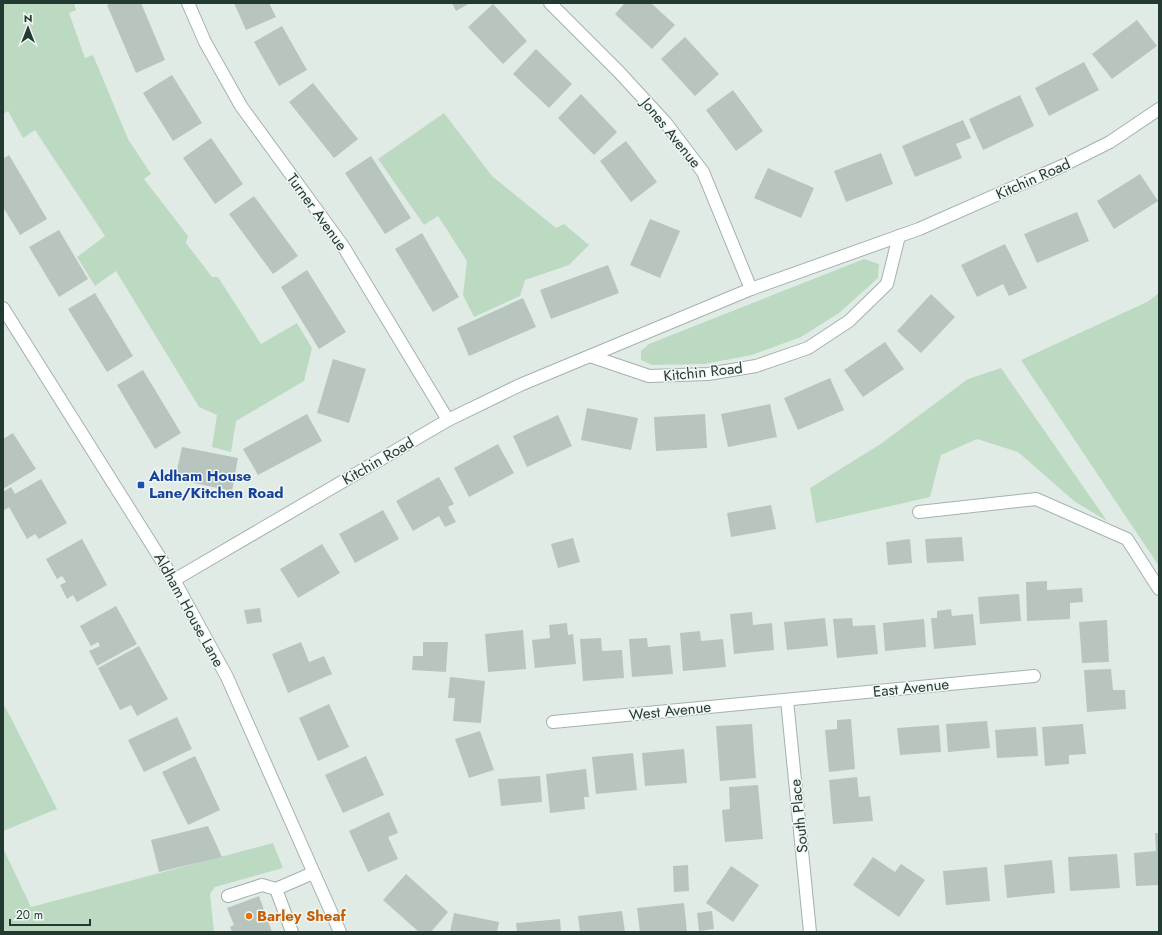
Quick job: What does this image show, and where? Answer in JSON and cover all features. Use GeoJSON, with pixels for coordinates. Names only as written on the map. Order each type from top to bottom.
{"type":"FeatureCollection","features":[{"type":"Feature","properties":{"kind":"street","name":"Turner Avenue"},"geometry":{"type":"LineString","coordinates":[[188,3],[205,42],[241,106],[343,246],[448,420]]}},
{"type":"Feature","properties":{"kind":"street","name":"Jones Avenue"},"geometry":{"type":"LineString","coordinates":[[550,3],[619,72],[665,122],[703,172],[751,289]]}},
{"type":"Feature","properties":{"kind":"street","name":"Kitchin Road"},"geometry":{"type":"LineString","coordinates":[[174,580],[448,420],[520,385],[751,289],[919,229],[1062,166],[1110,142],[1159,109]]}},
{"type":"Feature","properties":{"kind":"street","name":"Kitchin Road"},"geometry":{"type":"LineString","coordinates":[[590,356],[649,376],[708,374],[756,366],[808,348],[849,321],[887,284],[899,236]]}},
{"type":"Feature","properties":{"kind":"street","name":"Aldham House Lane"},"geometry":{"type":"LineString","coordinates":[[3,308],[174,580],[227,677],[340,932]]}},
{"type":"Feature","properties":{"kind":"street"},"geometry":{"type":"LineString","coordinates":[[919,512],[1036,500],[1127,539],[1159,589]]}},
{"type":"Feature","properties":{"kind":"street","name":"East Avenue"},"geometry":{"type":"LineString","coordinates":[[787,700],[1034,676]]}},
{"type":"Feature","properties":{"kind":"street","name":"West Avenue"},"geometry":{"type":"LineString","coordinates":[[553,722],[787,700]]}},
{"type":"Feature","properties":{"kind":"street","name":"South Place"},"geometry":{"type":"LineString","coordinates":[[787,700],[810,932]]}},
{"type":"Feature","properties":{"kind":"street"},"geometry":{"type":"LineString","coordinates":[[228,896],[262,885],[276,889],[313,873]]}},
{"type":"Feature","properties":{"kind":"street"},"geometry":{"type":"LineString","coordinates":[[276,889],[292,932]]}},
{"type":"Feature","properties":{"kind":"green space"},"geometry":{"type":"Polygon","coordinates":[[[3,3],[74,3],[76,10],[69,13],[85,58],[93,55],[128,139],[151,174],[144,179],[188,236],[186,243],[212,277],[218,277],[261,344],[297,323],[312,348],[304,381],[236,421],[231,452],[212,447],[217,415],[199,407],[116,271],[95,286],[77,257],[105,236],[35,130],[23,138],[8,111],[3,114],[3,3]]]}},
{"type":"Feature","properties":{"kind":"green space"},"geometry":{"type":"Polygon","coordinates":[[[444,113],[492,176],[556,228],[564,224],[589,245],[569,265],[525,280],[520,296],[474,317],[463,295],[467,261],[438,216],[424,225],[378,159],[444,113]]]}},
{"type":"Feature","properties":{"kind":"green space"},"geometry":{"type":"Polygon","coordinates":[[[864,259],[879,264],[878,278],[839,313],[801,337],[752,355],[704,364],[652,365],[641,360],[641,351],[649,344],[864,259]]]}},
{"type":"Feature","properties":{"kind":"green space"},"geometry":{"type":"Polygon","coordinates":[[[1159,293],[1159,566],[1021,360],[1147,302],[1159,293]]]}},
{"type":"Feature","properties":{"kind":"green space"},"geometry":{"type":"Polygon","coordinates":[[[1001,368],[1107,521],[1074,501],[1018,452],[977,439],[941,455],[930,497],[816,523],[810,488],[882,443],[968,379],[1001,368]]]}},
{"type":"Feature","properties":{"kind":"green space"},"geometry":{"type":"Polygon","coordinates":[[[3,704],[57,809],[3,831],[3,704]]]}},
{"type":"Feature","properties":{"kind":"green space"},"geometry":{"type":"Polygon","coordinates":[[[273,843],[283,868],[215,887],[210,894],[214,932],[3,932],[3,848],[31,907],[273,843]]]}},
{"type":"Feature","properties":{"kind":"building"},"geometry":{"type":"Polygon","coordinates":[[[113,3],[141,3],[165,60],[136,73],[107,5],[113,3]]]}},
{"type":"Feature","properties":{"kind":"building"},"geometry":{"type":"Polygon","coordinates":[[[234,3],[269,3],[276,17],[246,30],[234,3]]]}},
{"type":"Feature","properties":{"kind":"building"},"geometry":{"type":"Polygon","coordinates":[[[452,3],[470,3],[456,11],[452,3]]]}},
{"type":"Feature","properties":{"kind":"building"},"geometry":{"type":"Polygon","coordinates":[[[625,3],[651,3],[675,25],[652,49],[615,14],[625,3]]]}},
{"type":"Feature","properties":{"kind":"building"},"geometry":{"type":"Polygon","coordinates":[[[493,4],[527,41],[503,64],[468,27],[493,4]]]}},
{"type":"Feature","properties":{"kind":"building"},"geometry":{"type":"Polygon","coordinates":[[[1137,20],[1157,46],[1112,79],[1092,54],[1137,20]]]}},
{"type":"Feature","properties":{"kind":"building"},"geometry":{"type":"Polygon","coordinates":[[[282,26],[307,70],[279,86],[254,42],[282,26]]]}},
{"type":"Feature","properties":{"kind":"building"},"geometry":{"type":"Polygon","coordinates":[[[685,37],[719,74],[695,96],[661,59],[685,37]]]}},
{"type":"Feature","properties":{"kind":"building"},"geometry":{"type":"Polygon","coordinates":[[[536,49],[572,84],[549,108],[513,74],[536,49]]]}},
{"type":"Feature","properties":{"kind":"building"},"geometry":{"type":"Polygon","coordinates":[[[1084,62],[1099,90],[1049,116],[1035,88],[1084,62]]]}},
{"type":"Feature","properties":{"kind":"building"},"geometry":{"type":"Polygon","coordinates":[[[172,75],[202,123],[173,141],[143,93],[172,75]]]}},
{"type":"Feature","properties":{"kind":"building"},"geometry":{"type":"Polygon","coordinates":[[[313,83],[358,139],[334,158],[289,102],[313,83]]]}},
{"type":"Feature","properties":{"kind":"building"},"geometry":{"type":"Polygon","coordinates":[[[733,90],[763,131],[736,151],[706,110],[733,90]]]}},
{"type":"Feature","properties":{"kind":"building"},"geometry":{"type":"Polygon","coordinates":[[[581,94],[617,132],[594,155],[558,118],[581,94]]]}},
{"type":"Feature","properties":{"kind":"building"},"geometry":{"type":"Polygon","coordinates":[[[1020,95],[1034,126],[983,150],[969,119],[1020,95]]]}},
{"type":"Feature","properties":{"kind":"building"},"geometry":{"type":"Polygon","coordinates":[[[963,120],[971,138],[956,144],[962,158],[915,177],[902,146],[963,120]]]}},
{"type":"Feature","properties":{"kind":"building"},"geometry":{"type":"Polygon","coordinates":[[[211,138],[243,184],[215,204],[183,158],[211,138]]]}},
{"type":"Feature","properties":{"kind":"building"},"geometry":{"type":"Polygon","coordinates":[[[626,141],[657,182],[631,202],[600,161],[626,141]]]}},
{"type":"Feature","properties":{"kind":"building"},"geometry":{"type":"Polygon","coordinates":[[[881,153],[893,184],[846,202],[834,171],[881,153]]]}},
{"type":"Feature","properties":{"kind":"building"},"geometry":{"type":"Polygon","coordinates":[[[9,155],[47,219],[20,235],[3,207],[3,159],[9,155]]]}},
{"type":"Feature","properties":{"kind":"building"},"geometry":{"type":"Polygon","coordinates":[[[371,156],[411,218],[385,234],[345,173],[371,156]]]}},
{"type":"Feature","properties":{"kind":"building"},"geometry":{"type":"Polygon","coordinates":[[[768,168],[814,188],[801,218],[754,198],[768,168]]]}},
{"type":"Feature","properties":{"kind":"building"},"geometry":{"type":"Polygon","coordinates":[[[1140,174],[1158,201],[1114,229],[1097,201],[1140,174]]]}},
{"type":"Feature","properties":{"kind":"building"},"geometry":{"type":"Polygon","coordinates":[[[254,196],[298,256],[273,274],[229,214],[254,196]]]}},
{"type":"Feature","properties":{"kind":"building"},"geometry":{"type":"Polygon","coordinates":[[[1077,212],[1089,241],[1037,263],[1024,234],[1077,212]]]}},
{"type":"Feature","properties":{"kind":"building"},"geometry":{"type":"Polygon","coordinates":[[[650,219],[680,231],[660,278],[630,265],[650,219]]]}},
{"type":"Feature","properties":{"kind":"building"},"geometry":{"type":"Polygon","coordinates":[[[59,230],[88,279],[59,297],[29,247],[59,230]]]}},
{"type":"Feature","properties":{"kind":"building"},"geometry":{"type":"Polygon","coordinates":[[[422,233],[459,297],[433,312],[395,249],[422,233]]]}},
{"type":"Feature","properties":{"kind":"building"},"geometry":{"type":"Polygon","coordinates":[[[1005,244],[1027,288],[1009,296],[1003,284],[977,297],[961,265],[1005,244]]]}},
{"type":"Feature","properties":{"kind":"building"},"geometry":{"type":"Polygon","coordinates":[[[608,265],[619,293],[551,319],[540,290],[608,265]]]}},
{"type":"Feature","properties":{"kind":"building"},"geometry":{"type":"Polygon","coordinates":[[[307,270],[346,332],[319,349],[281,287],[307,270]]]}},
{"type":"Feature","properties":{"kind":"building"},"geometry":{"type":"Polygon","coordinates":[[[95,293],[133,356],[107,372],[68,309],[95,293]]]}},
{"type":"Feature","properties":{"kind":"building"},"geometry":{"type":"Polygon","coordinates":[[[931,294],[955,317],[921,353],[897,331],[931,294]]]}},
{"type":"Feature","properties":{"kind":"building"},"geometry":{"type":"Polygon","coordinates":[[[523,298],[536,327],[469,356],[457,328],[523,298]]]}},
{"type":"Feature","properties":{"kind":"building"},"geometry":{"type":"Polygon","coordinates":[[[885,342],[904,369],[863,397],[844,370],[885,342]]]}},
{"type":"Feature","properties":{"kind":"building"},"geometry":{"type":"Polygon","coordinates":[[[333,359],[366,369],[349,423],[317,413],[333,359]]]}},
{"type":"Feature","properties":{"kind":"building"},"geometry":{"type":"Polygon","coordinates":[[[143,370],[181,433],[155,449],[117,385],[143,370]]]}},
{"type":"Feature","properties":{"kind":"building"},"geometry":{"type":"Polygon","coordinates":[[[830,378],[844,410],[798,430],[784,398],[830,378]]]}},
{"type":"Feature","properties":{"kind":"building"},"geometry":{"type":"Polygon","coordinates":[[[770,404],[777,437],[728,447],[721,414],[770,404]]]}},
{"type":"Feature","properties":{"kind":"building"},"geometry":{"type":"Polygon","coordinates":[[[587,408],[638,418],[631,450],[581,440],[587,408]]]}},
{"type":"Feature","properties":{"kind":"building"},"geometry":{"type":"Polygon","coordinates":[[[307,414],[322,441],[258,475],[243,449],[307,414]]]}},
{"type":"Feature","properties":{"kind":"building"},"geometry":{"type":"Polygon","coordinates":[[[705,414],[707,448],[656,451],[654,417],[705,414]]]}},
{"type":"Feature","properties":{"kind":"building"},"geometry":{"type":"Polygon","coordinates":[[[558,415],[572,446],[527,467],[513,436],[558,415]]]}},
{"type":"Feature","properties":{"kind":"building"},"geometry":{"type":"Polygon","coordinates":[[[13,433],[36,469],[3,489],[3,439],[13,433]]]}},
{"type":"Feature","properties":{"kind":"building"},"geometry":{"type":"Polygon","coordinates":[[[498,444],[514,473],[469,497],[454,468],[498,444]]]}},
{"type":"Feature","properties":{"kind":"building"},"geometry":{"type":"Polygon","coordinates":[[[182,447],[238,458],[232,491],[175,479],[182,447]]]}},
{"type":"Feature","properties":{"kind":"building"},"geometry":{"type":"Polygon","coordinates":[[[439,477],[454,504],[448,507],[456,522],[445,527],[439,516],[413,531],[396,501],[439,477]]]}},
{"type":"Feature","properties":{"kind":"building"},"geometry":{"type":"Polygon","coordinates":[[[41,479],[67,523],[39,539],[35,534],[27,539],[9,507],[3,511],[3,492],[11,487],[15,494],[41,479]]]}},
{"type":"Feature","properties":{"kind":"building"},"geometry":{"type":"Polygon","coordinates":[[[771,505],[776,529],[731,537],[727,513],[771,505]]]}},
{"type":"Feature","properties":{"kind":"building"},"geometry":{"type":"Polygon","coordinates":[[[383,510],[399,539],[355,563],[339,534],[383,510]]]}},
{"type":"Feature","properties":{"kind":"building"},"geometry":{"type":"Polygon","coordinates":[[[962,537],[964,561],[927,563],[925,539],[962,537]]]}},
{"type":"Feature","properties":{"kind":"building"},"geometry":{"type":"Polygon","coordinates":[[[573,538],[580,562],[558,568],[551,544],[573,538]]]}},
{"type":"Feature","properties":{"kind":"building"},"geometry":{"type":"Polygon","coordinates":[[[82,539],[107,585],[77,602],[73,595],[67,599],[60,585],[66,582],[62,576],[57,579],[46,559],[82,539]]]}},
{"type":"Feature","properties":{"kind":"building"},"geometry":{"type":"Polygon","coordinates":[[[910,539],[912,563],[888,565],[886,542],[910,539]]]}},
{"type":"Feature","properties":{"kind":"building"},"geometry":{"type":"Polygon","coordinates":[[[322,544],[340,573],[298,598],[280,569],[322,544]]]}},
{"type":"Feature","properties":{"kind":"building"},"geometry":{"type":"Polygon","coordinates":[[[1047,581],[1047,590],[1082,588],[1083,602],[1070,603],[1070,619],[1027,621],[1026,582],[1047,581]]]}},
{"type":"Feature","properties":{"kind":"building"},"geometry":{"type":"Polygon","coordinates":[[[1019,594],[1021,621],[980,624],[978,597],[1019,594]]]}},
{"type":"Feature","properties":{"kind":"building"},"geometry":{"type":"Polygon","coordinates":[[[116,606],[137,644],[97,666],[89,651],[100,646],[98,642],[91,646],[80,626],[116,606]]]}},
{"type":"Feature","properties":{"kind":"building"},"geometry":{"type":"Polygon","coordinates":[[[260,608],[262,622],[247,624],[244,610],[260,608]]]}},
{"type":"Feature","properties":{"kind":"building"},"geometry":{"type":"Polygon","coordinates":[[[951,609],[952,616],[973,614],[976,645],[934,649],[931,618],[937,618],[937,611],[951,609]]]}},
{"type":"Feature","properties":{"kind":"building"},"geometry":{"type":"Polygon","coordinates":[[[752,612],[753,625],[772,623],[774,650],[734,654],[730,614],[752,612]]]}},
{"type":"Feature","properties":{"kind":"building"},"geometry":{"type":"Polygon","coordinates":[[[825,618],[828,646],[787,650],[784,622],[825,618]]]}},
{"type":"Feature","properties":{"kind":"building"},"geometry":{"type":"Polygon","coordinates":[[[852,618],[853,626],[875,625],[878,654],[837,658],[833,619],[852,618]]]}},
{"type":"Feature","properties":{"kind":"building"},"geometry":{"type":"Polygon","coordinates":[[[924,619],[926,647],[885,651],[883,623],[924,619]]]}},
{"type":"Feature","properties":{"kind":"building"},"geometry":{"type":"Polygon","coordinates":[[[1107,620],[1109,662],[1082,663],[1079,622],[1107,620]]]}},
{"type":"Feature","properties":{"kind":"building"},"geometry":{"type":"Polygon","coordinates":[[[567,623],[568,635],[573,634],[576,664],[535,668],[532,640],[550,638],[549,625],[567,623]]]}},
{"type":"Feature","properties":{"kind":"building"},"geometry":{"type":"Polygon","coordinates":[[[523,630],[526,669],[488,672],[485,634],[523,630]]]}},
{"type":"Feature","properties":{"kind":"building"},"geometry":{"type":"Polygon","coordinates":[[[700,631],[701,641],[723,639],[726,667],[683,671],[680,633],[700,631]]]}},
{"type":"Feature","properties":{"kind":"building"},"geometry":{"type":"Polygon","coordinates":[[[601,638],[602,651],[622,650],[624,678],[583,681],[580,639],[601,638]]]}},
{"type":"Feature","properties":{"kind":"building"},"geometry":{"type":"Polygon","coordinates":[[[647,638],[648,647],[670,645],[673,674],[632,677],[629,639],[647,638]]]}},
{"type":"Feature","properties":{"kind":"building"},"geometry":{"type":"Polygon","coordinates":[[[301,642],[309,662],[324,656],[332,674],[288,693],[272,654],[301,642]]]}},
{"type":"Feature","properties":{"kind":"building"},"geometry":{"type":"Polygon","coordinates":[[[423,642],[448,642],[446,672],[412,670],[413,656],[423,656],[423,642]]]}},
{"type":"Feature","properties":{"kind":"building"},"geometry":{"type":"Polygon","coordinates":[[[139,646],[168,699],[137,716],[131,705],[120,710],[98,668],[139,646]]]}},
{"type":"Feature","properties":{"kind":"building"},"geometry":{"type":"Polygon","coordinates":[[[1111,669],[1113,690],[1125,690],[1126,709],[1087,712],[1084,670],[1111,669]]]}},
{"type":"Feature","properties":{"kind":"building"},"geometry":{"type":"Polygon","coordinates":[[[450,677],[485,681],[481,723],[453,721],[455,698],[448,698],[450,677]]]}},
{"type":"Feature","properties":{"kind":"building"},"geometry":{"type":"Polygon","coordinates":[[[329,704],[349,747],[318,761],[299,718],[329,704]]]}},
{"type":"Feature","properties":{"kind":"building"},"geometry":{"type":"Polygon","coordinates":[[[177,717],[192,749],[144,772],[128,740],[177,717]]]}},
{"type":"Feature","properties":{"kind":"building"},"geometry":{"type":"Polygon","coordinates":[[[851,719],[855,769],[829,772],[825,730],[837,729],[837,720],[851,719]]]}},
{"type":"Feature","properties":{"kind":"building"},"geometry":{"type":"Polygon","coordinates":[[[987,721],[990,748],[948,752],[946,724],[987,721]]]}},
{"type":"Feature","properties":{"kind":"building"},"geometry":{"type":"Polygon","coordinates":[[[752,724],[756,778],[720,781],[716,726],[752,724]]]}},
{"type":"Feature","properties":{"kind":"building"},"geometry":{"type":"Polygon","coordinates":[[[1083,724],[1086,754],[1069,755],[1069,764],[1045,766],[1042,727],[1083,724]]]}},
{"type":"Feature","properties":{"kind":"building"},"geometry":{"type":"Polygon","coordinates":[[[939,725],[941,752],[900,755],[897,728],[939,725]]]}},
{"type":"Feature","properties":{"kind":"building"},"geometry":{"type":"Polygon","coordinates":[[[1036,727],[1038,756],[997,758],[995,730],[1036,727]]]}},
{"type":"Feature","properties":{"kind":"building"},"geometry":{"type":"Polygon","coordinates":[[[480,731],[494,770],[469,778],[455,739],[480,731]]]}},
{"type":"Feature","properties":{"kind":"building"},"geometry":{"type":"Polygon","coordinates":[[[684,749],[687,783],[645,786],[642,753],[684,749]]]}},
{"type":"Feature","properties":{"kind":"building"},"geometry":{"type":"Polygon","coordinates":[[[633,753],[637,790],[596,794],[592,757],[633,753]]]}},
{"type":"Feature","properties":{"kind":"building"},"geometry":{"type":"Polygon","coordinates":[[[195,756],[220,810],[188,825],[162,772],[195,756]]]}},
{"type":"Feature","properties":{"kind":"building"},"geometry":{"type":"Polygon","coordinates":[[[366,756],[384,795],[343,813],[325,775],[366,756]]]}},
{"type":"Feature","properties":{"kind":"building"},"geometry":{"type":"Polygon","coordinates":[[[586,769],[589,797],[584,797],[585,809],[550,813],[546,774],[586,769]]]}},
{"type":"Feature","properties":{"kind":"building"},"geometry":{"type":"Polygon","coordinates":[[[540,776],[542,802],[501,806],[498,779],[540,776]]]}},
{"type":"Feature","properties":{"kind":"building"},"geometry":{"type":"Polygon","coordinates":[[[857,777],[859,797],[870,796],[873,821],[833,824],[829,780],[857,777]]]}},
{"type":"Feature","properties":{"kind":"building"},"geometry":{"type":"Polygon","coordinates":[[[758,785],[763,839],[725,842],[722,810],[730,809],[729,787],[758,785]]]}},
{"type":"Feature","properties":{"kind":"building"},"geometry":{"type":"Polygon","coordinates":[[[389,812],[398,833],[388,837],[398,859],[368,872],[349,831],[389,812]]]}},
{"type":"Feature","properties":{"kind":"building"},"geometry":{"type":"Polygon","coordinates":[[[208,826],[222,857],[159,872],[151,840],[208,826]]]}},
{"type":"Feature","properties":{"kind":"building"},"geometry":{"type":"Polygon","coordinates":[[[1155,833],[1159,833],[1159,885],[1136,886],[1134,853],[1156,851],[1155,833]]]}},
{"type":"Feature","properties":{"kind":"building"},"geometry":{"type":"Polygon","coordinates":[[[1117,854],[1120,888],[1070,891],[1068,857],[1117,854]]]}},
{"type":"Feature","properties":{"kind":"building"},"geometry":{"type":"Polygon","coordinates":[[[873,857],[895,872],[901,864],[925,880],[899,917],[853,885],[873,857]]]}},
{"type":"Feature","properties":{"kind":"building"},"geometry":{"type":"Polygon","coordinates":[[[1052,860],[1055,893],[1007,898],[1004,865],[1052,860]]]}},
{"type":"Feature","properties":{"kind":"building"},"geometry":{"type":"Polygon","coordinates":[[[688,865],[689,891],[674,892],[673,866],[688,865]]]}},
{"type":"Feature","properties":{"kind":"building"},"geometry":{"type":"Polygon","coordinates":[[[731,866],[759,885],[733,922],[706,903],[731,866]]]}},
{"type":"Feature","properties":{"kind":"building"},"geometry":{"type":"Polygon","coordinates":[[[987,867],[990,901],[946,905],[943,871],[987,867]]]}},
{"type":"Feature","properties":{"kind":"building"},"geometry":{"type":"Polygon","coordinates":[[[406,874],[448,912],[431,932],[419,932],[383,900],[406,874]]]}},
{"type":"Feature","properties":{"kind":"building","name":"Barley Sheaf"},"geometry":{"type":"Polygon","coordinates":[[[259,896],[272,932],[232,932],[230,927],[234,925],[227,908],[259,896]]]}},
{"type":"Feature","properties":{"kind":"building"},"geometry":{"type":"Polygon","coordinates":[[[684,903],[687,932],[640,932],[637,908],[684,903]]]}},
{"type":"Feature","properties":{"kind":"building"},"geometry":{"type":"Polygon","coordinates":[[[622,911],[625,932],[580,932],[578,916],[622,911]]]}},
{"type":"Feature","properties":{"kind":"building"},"geometry":{"type":"Polygon","coordinates":[[[712,911],[714,929],[699,931],[697,913],[712,911]]]}},
{"type":"Feature","properties":{"kind":"building"},"geometry":{"type":"Polygon","coordinates":[[[454,913],[499,922],[497,932],[450,932],[454,913]]]}},
{"type":"Feature","properties":{"kind":"building"},"geometry":{"type":"Polygon","coordinates":[[[560,919],[561,932],[517,932],[516,923],[560,919]]]}},
{"type":"Feature","properties":{"kind":"place","name":"Aldham House Lane/Kitchen Road"},"geometry":{"type":"Point","coordinates":[141,485]}},
{"type":"Feature","properties":{"kind":"place","name":"Barley Sheaf"},"geometry":{"type":"Point","coordinates":[249,916]}}]}
